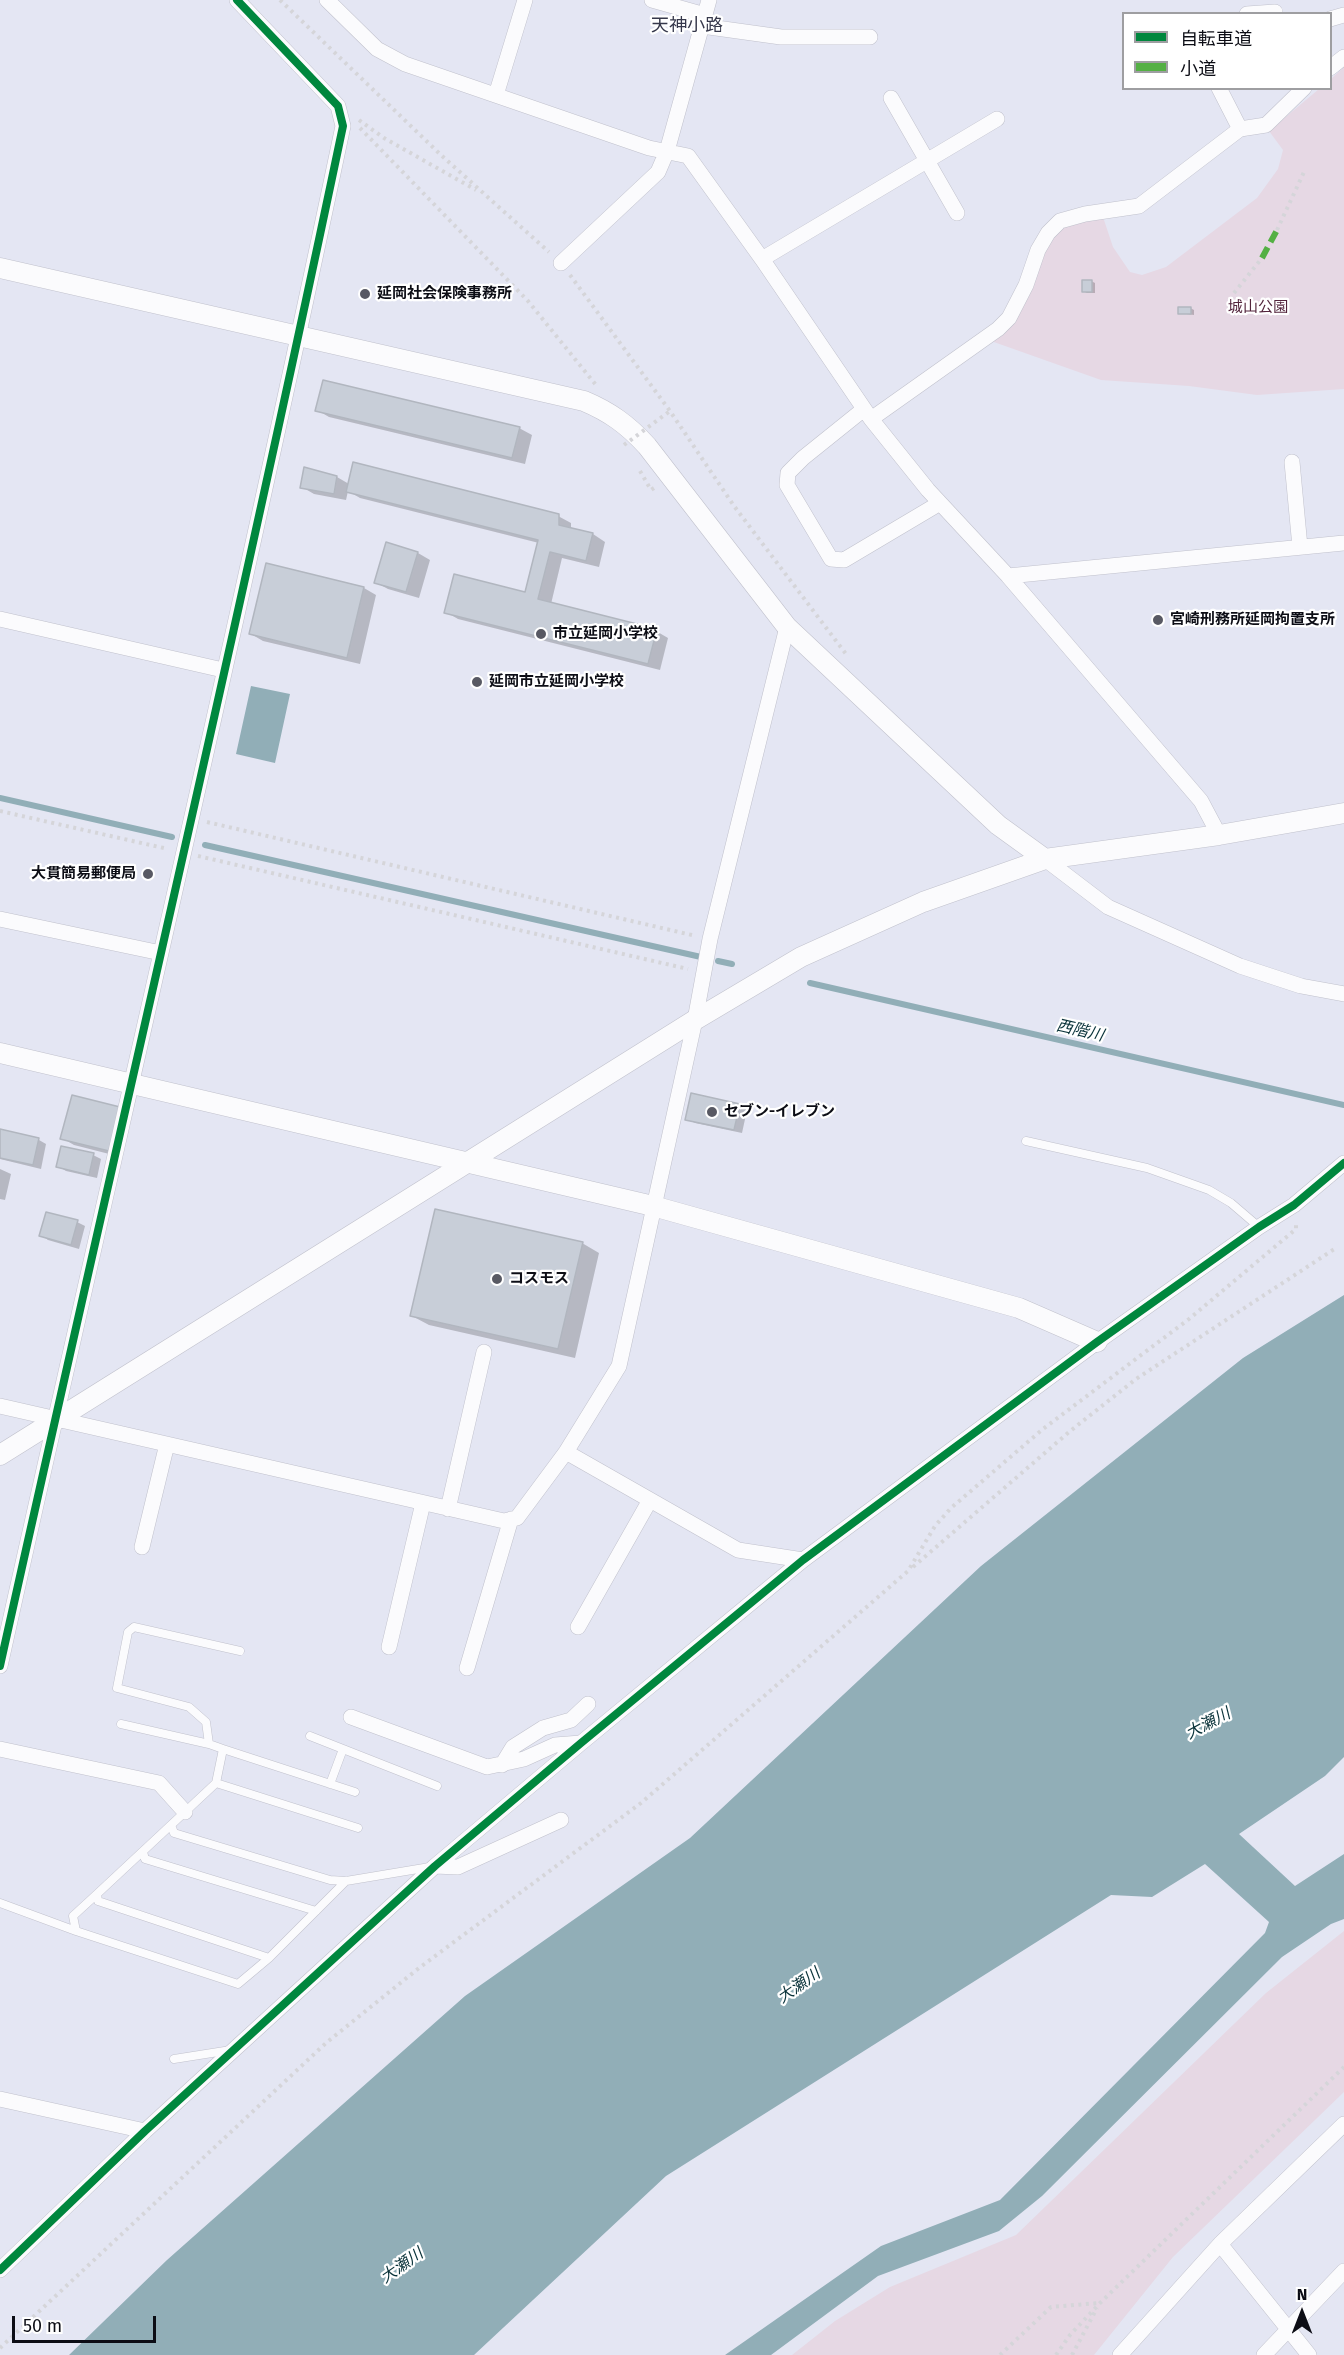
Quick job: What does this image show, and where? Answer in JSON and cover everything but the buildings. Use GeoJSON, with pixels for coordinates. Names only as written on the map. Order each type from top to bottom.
{"type":"FeatureCollection","features":[{"type":"Feature","properties":{"kind":"street"},"geometry":{"type":"LineString","coordinates":[[0,1666],[192,818],[343,126],[339,106],[237,0]]}},
{"type":"Feature","properties":{"kind":"street"},"geometry":{"type":"LineString","coordinates":[[327,0],[377,49],[405,64],[649,148],[688,156],[762,259],[867,414],[940,503],[1008,576],[1201,801],[1219,835]]}},
{"type":"Feature","properties":{"kind":"street"},"geometry":{"type":"LineString","coordinates":[[496,95],[525,0]]}},
{"type":"Feature","properties":{"kind":"street"},"geometry":{"type":"LineString","coordinates":[[652,0],[704,21],[781,37],[870,37]]}},
{"type":"Feature","properties":{"kind":"street"},"geometry":{"type":"LineString","coordinates":[[561,262],[658,172],[667,151],[709,0]]}},
{"type":"Feature","properties":{"kind":"street"},"geometry":{"type":"LineString","coordinates":[[1255,12],[1274,8]]}},
{"type":"Feature","properties":{"kind":"street"},"geometry":{"type":"LineString","coordinates":[[1332,66],[1344,57]]}},
{"type":"Feature","properties":{"kind":"street"},"geometry":{"type":"LineString","coordinates":[[1220,90],[1240,129]]}},
{"type":"Feature","properties":{"kind":"street"},"geometry":{"type":"LineString","coordinates":[[940,503],[844,560],[831,559],[787,485],[788,473],[803,458],[867,414],[998,329],[1009,318],[1026,285],[1038,250],[1048,233],[1060,221],[1085,214],[1139,206],[1240,129],[1266,124],[1303,90]]}},
{"type":"Feature","properties":{"kind":"street"},"geometry":{"type":"LineString","coordinates":[[891,98],[957,213]]}},
{"type":"Feature","properties":{"kind":"street"},"geometry":{"type":"LineString","coordinates":[[762,259],[997,119]]}},
{"type":"Feature","properties":{"kind":"street"},"geometry":{"type":"LineString","coordinates":[[0,267],[584,401],[605,410],[630,426],[647,446],[787,627],[998,825],[1108,907],[1240,966],[1301,986],[1344,994]]}},
{"type":"Feature","properties":{"kind":"street"},"geometry":{"type":"LineString","coordinates":[[1292,462],[1299,546]]}},
{"type":"Feature","properties":{"kind":"street"},"geometry":{"type":"LineString","coordinates":[[1008,576],[1344,543]]}},
{"type":"Feature","properties":{"kind":"street"},"geometry":{"type":"LineString","coordinates":[[0,619],[223,670]]}},
{"type":"Feature","properties":{"kind":"street"},"geometry":{"type":"LineString","coordinates":[[0,1406],[448,1509],[504,1521],[517,1518],[566,1452],[619,1366],[695,1020],[710,939],[787,627]]}},
{"type":"Feature","properties":{"kind":"street"},"geometry":{"type":"LineString","coordinates":[[0,1455],[695,1020],[801,957],[923,902],[1046,859],[1219,835],[1344,813]]}},
{"type":"Feature","properties":{"kind":"street"},"geometry":{"type":"LineString","coordinates":[[0,918],[161,953]]}},
{"type":"Feature","properties":{"kind":"street"},"geometry":{"type":"LineString","coordinates":[[0,1053],[653,1206],[1019,1308],[1097,1342]]}},
{"type":"Feature","properties":{"kind":"street"},"geometry":{"type":"LineString","coordinates":[[0,2270],[145,2131],[435,1866],[803,1560],[1097,1342],[1259,1227],[1294,1205],[1344,1163]]}},
{"type":"Feature","properties":{"kind":"street"},"geometry":{"type":"LineString","coordinates":[[448,1509],[484,1352]]}},
{"type":"Feature","properties":{"kind":"street"},"geometry":{"type":"LineString","coordinates":[[142,1547],[167,1444]]}},
{"type":"Feature","properties":{"kind":"street"},"geometry":{"type":"LineString","coordinates":[[566,1452],[738,1550],[803,1560]]}},
{"type":"Feature","properties":{"kind":"street"},"geometry":{"type":"LineString","coordinates":[[578,1627],[650,1500]]}},
{"type":"Feature","properties":{"kind":"street"},"geometry":{"type":"LineString","coordinates":[[389,1647],[423,1503]]}},
{"type":"Feature","properties":{"kind":"street"},"geometry":{"type":"LineString","coordinates":[[467,1668],[511,1519]]}},
{"type":"Feature","properties":{"kind":"street"},"geometry":{"type":"LineString","coordinates":[[502,1765],[513,1747],[543,1728],[571,1720],[588,1704]]}},
{"type":"Feature","properties":{"kind":"street"},"geometry":{"type":"LineString","coordinates":[[351,1717],[487,1767],[502,1765],[555,1745],[581,1743]]}},
{"type":"Feature","properties":{"kind":"street"},"geometry":{"type":"LineString","coordinates":[[0,1749],[159,1783],[185,1812]]}},
{"type":"Feature","properties":{"kind":"street"},"geometry":{"type":"LineString","coordinates":[[435,1866],[458,1867],[561,1820]]}},
{"type":"Feature","properties":{"kind":"street"},"geometry":{"type":"LineString","coordinates":[[0,2099],[145,2131]]}},
{"type":"Feature","properties":{"kind":"street"},"geometry":{"type":"LineString","coordinates":[[1120,2355],[1220,2244],[1344,2124]]}},
{"type":"Feature","properties":{"kind":"street"},"geometry":{"type":"LineString","coordinates":[[1220,2244],[1309,2355]]}},
{"type":"Feature","properties":{"kind":"street"},"geometry":{"type":"LineString","coordinates":[[1264,2355],[1344,2271]]}},
{"type":"Feature","properties":{"kind":"lane"},"geometry":{"type":"LineString","coordinates":[[1026,1141],[1147,1168],[1209,1190],[1231,1203],[1259,1227]]}},
{"type":"Feature","properties":{"kind":"lane"},"geometry":{"type":"LineString","coordinates":[[209,1744],[206,1722],[189,1707],[117,1688],[128,1632],[134,1627],[240,1651]]}},
{"type":"Feature","properties":{"kind":"lane"},"geometry":{"type":"LineString","coordinates":[[121,1724],[209,1744],[355,1792]]}},
{"type":"Feature","properties":{"kind":"lane"},"geometry":{"type":"LineString","coordinates":[[310,1736],[437,1785]]}},
{"type":"Feature","properties":{"kind":"lane"},"geometry":{"type":"LineString","coordinates":[[76,1931],[73,1916],[216,1783],[223,1749]]}},
{"type":"Feature","properties":{"kind":"lane"},"geometry":{"type":"LineString","coordinates":[[330,1784],[343,1749]]}},
{"type":"Feature","properties":{"kind":"lane"},"geometry":{"type":"LineString","coordinates":[[216,1783],[358,1828]]}},
{"type":"Feature","properties":{"kind":"lane"},"geometry":{"type":"LineString","coordinates":[[171,1825],[174,1833],[330,1880],[346,1881],[435,1866]]}},
{"type":"Feature","properties":{"kind":"lane"},"geometry":{"type":"LineString","coordinates":[[143,1852],[145,1859],[316,1911]]}},
{"type":"Feature","properties":{"kind":"lane"},"geometry":{"type":"LineString","coordinates":[[0,1903],[76,1931],[238,1984],[269,1958],[346,1881]]}},
{"type":"Feature","properties":{"kind":"lane"},"geometry":{"type":"LineString","coordinates":[[97,1894],[98,1901],[269,1958]]}},
{"type":"Feature","properties":{"kind":"lane"},"geometry":{"type":"LineString","coordinates":[[174,2059],[235,2049]]}},
{"type":"Feature","properties":{"kind":"path"},"geometry":{"type":"LineString","coordinates":[[280,0],[442,156],[561,262],[670,411],[734,506],[849,658]]}},
{"type":"Feature","properties":{"kind":"path"},"geometry":{"type":"LineString","coordinates":[[339,106],[384,138],[484,194]]}},
{"type":"Feature","properties":{"kind":"path"},"geometry":{"type":"LineString","coordinates":[[339,106],[528,301],[601,391]]}},
{"type":"Feature","properties":{"kind":"path"},"geometry":{"type":"LineString","coordinates":[[1277,230],[1304,172]]}},
{"type":"Feature","properties":{"kind":"path"},"geometry":{"type":"LineString","coordinates":[[1234,293],[1262,258]]}},
{"type":"Feature","properties":{"kind":"path"},"geometry":{"type":"LineString","coordinates":[[624,445],[670,411]]}},
{"type":"Feature","properties":{"kind":"path"},"geometry":{"type":"LineString","coordinates":[[0,811],[703,972]]}},
{"type":"Feature","properties":{"kind":"path"},"geometry":{"type":"LineString","coordinates":[[192,818],[710,939]]}},
{"type":"Feature","properties":{"kind":"path"},"geometry":{"type":"LineString","coordinates":[[908,1571],[935,1526],[951,1508],[1043,1429],[1189,1319],[1296,1229],[1294,1205]]}},
{"type":"Feature","properties":{"kind":"path"},"geometry":{"type":"LineString","coordinates":[[0,2348],[326,2043],[419,1968],[641,1803],[1069,1432],[1137,1379],[1336,1248]]}},
{"type":"Feature","properties":{"kind":"path"},"geometry":{"type":"LineString","coordinates":[[1056,2355],[1070,2335],[1100,2303],[1344,2067]]}},
{"type":"Feature","properties":{"kind":"path"},"geometry":{"type":"LineString","coordinates":[[1000,2355],[1051,2307],[1100,2303]]}},
{"type":"Feature","properties":{"kind":"path"},"geometry":{"type":"LineString","coordinates":[[1072,2355],[1100,2303]]}},
{"type":"Feature","properties":{"kind":"green space","name":"城山公園"},"geometry":{"type":"Polygon","coordinates":[[[1344,67],[1344,389],[1257,395],[1189,386],[1101,380],[991,341],[1042,247],[1065,224],[1098,216],[1104,220],[1113,247],[1130,272],[1142,275],[1166,267],[1257,198],[1278,169],[1283,150],[1269,131],[1318,90],[1332,90],[1332,78],[1344,67]]]}},
{"type":"Feature","properties":{"kind":"green space"},"geometry":{"type":"Polygon","coordinates":[[[1344,1931],[1344,2092],[1173,2257],[1094,2355],[792,2355],[835,2321],[890,2287],[1016,2235],[1266,1993],[1344,1931]]]}},
{"type":"Feature","properties":{"kind":"water"},"geometry":{"type":"Polygon","coordinates":[[[251,686],[290,694],[275,763],[236,754],[251,686]]]}},
{"type":"Feature","properties":{"kind":"water","name":"大瀬川"},"geometry":{"type":"Polygon","coordinates":[[[1344,1295],[1344,1757],[1325,1776],[1239,1834],[1295,1886],[1344,1854],[1344,1919],[1331,1924],[1282,1957],[1042,2196],[999,2231],[878,2276],[771,2355],[725,2355],[881,2246],[1000,2200],[1265,1933],[1269,1922],[1205,1864],[1152,1897],[1111,1895],[666,2176],[474,2355],[69,2355],[167,2260],[465,1996],[690,1838],[981,1566],[1243,1358],[1344,1295]]]}},
{"type":"Feature","properties":{"kind":"waterway"},"geometry":{"type":"LineString","coordinates":[[0,798],[172,837]]}},
{"type":"Feature","properties":{"kind":"waterway"},"geometry":{"type":"LineString","coordinates":[[205,845],[701,957]]}},
{"type":"Feature","properties":{"kind":"waterway"},"geometry":{"type":"LineString","coordinates":[[718,961],[732,964]]}},
{"type":"Feature","properties":{"kind":"waterway","name":"西階川"},"geometry":{"type":"LineString","coordinates":[[810,983],[1344,1105]]}},
{"type":"Feature","properties":{"kind":"marked path"},"geometry":{"type":"LineString","coordinates":[[1262,258],[1277,230]]}},
{"type":"Feature","properties":{"kind":"cycle path"},"geometry":{"type":"LineString","coordinates":[[0,1666],[217,704],[343,126],[338,106],[237,0]]}},
{"type":"Feature","properties":{"kind":"cycle path"},"geometry":{"type":"LineString","coordinates":[[0,2270],[145,2131],[435,1866],[803,1560],[1097,1342],[1259,1227],[1294,1205],[1344,1163]]}},
{"type":"Feature","properties":{"kind":"place","name":"延岡社会保険事務所"},"geometry":{"type":"Point","coordinates":[365,294]}},
{"type":"Feature","properties":{"kind":"place","name":"宮崎刑務所延岡拘置支所"},"geometry":{"type":"Point","coordinates":[1158,620]}},
{"type":"Feature","properties":{"kind":"place","name":"市立延岡小学校"},"geometry":{"type":"Point","coordinates":[541,634]}},
{"type":"Feature","properties":{"kind":"place","name":"延岡市立延岡小学校"},"geometry":{"type":"Point","coordinates":[477,682]}},
{"type":"Feature","properties":{"kind":"place","name":"大貫簡易郵便局"},"geometry":{"type":"Point","coordinates":[148,874]}},
{"type":"Feature","properties":{"kind":"place","name":"セブン-イレブン"},"geometry":{"type":"Point","coordinates":[712,1112]}},
{"type":"Feature","properties":{"kind":"place","name":"コスモス"},"geometry":{"type":"Point","coordinates":[497,1279]}},
{"type":"Feature","properties":{"kind":"district","name":"天神小路"},"geometry":{"type":"Point","coordinates":[687,26]}}]}
